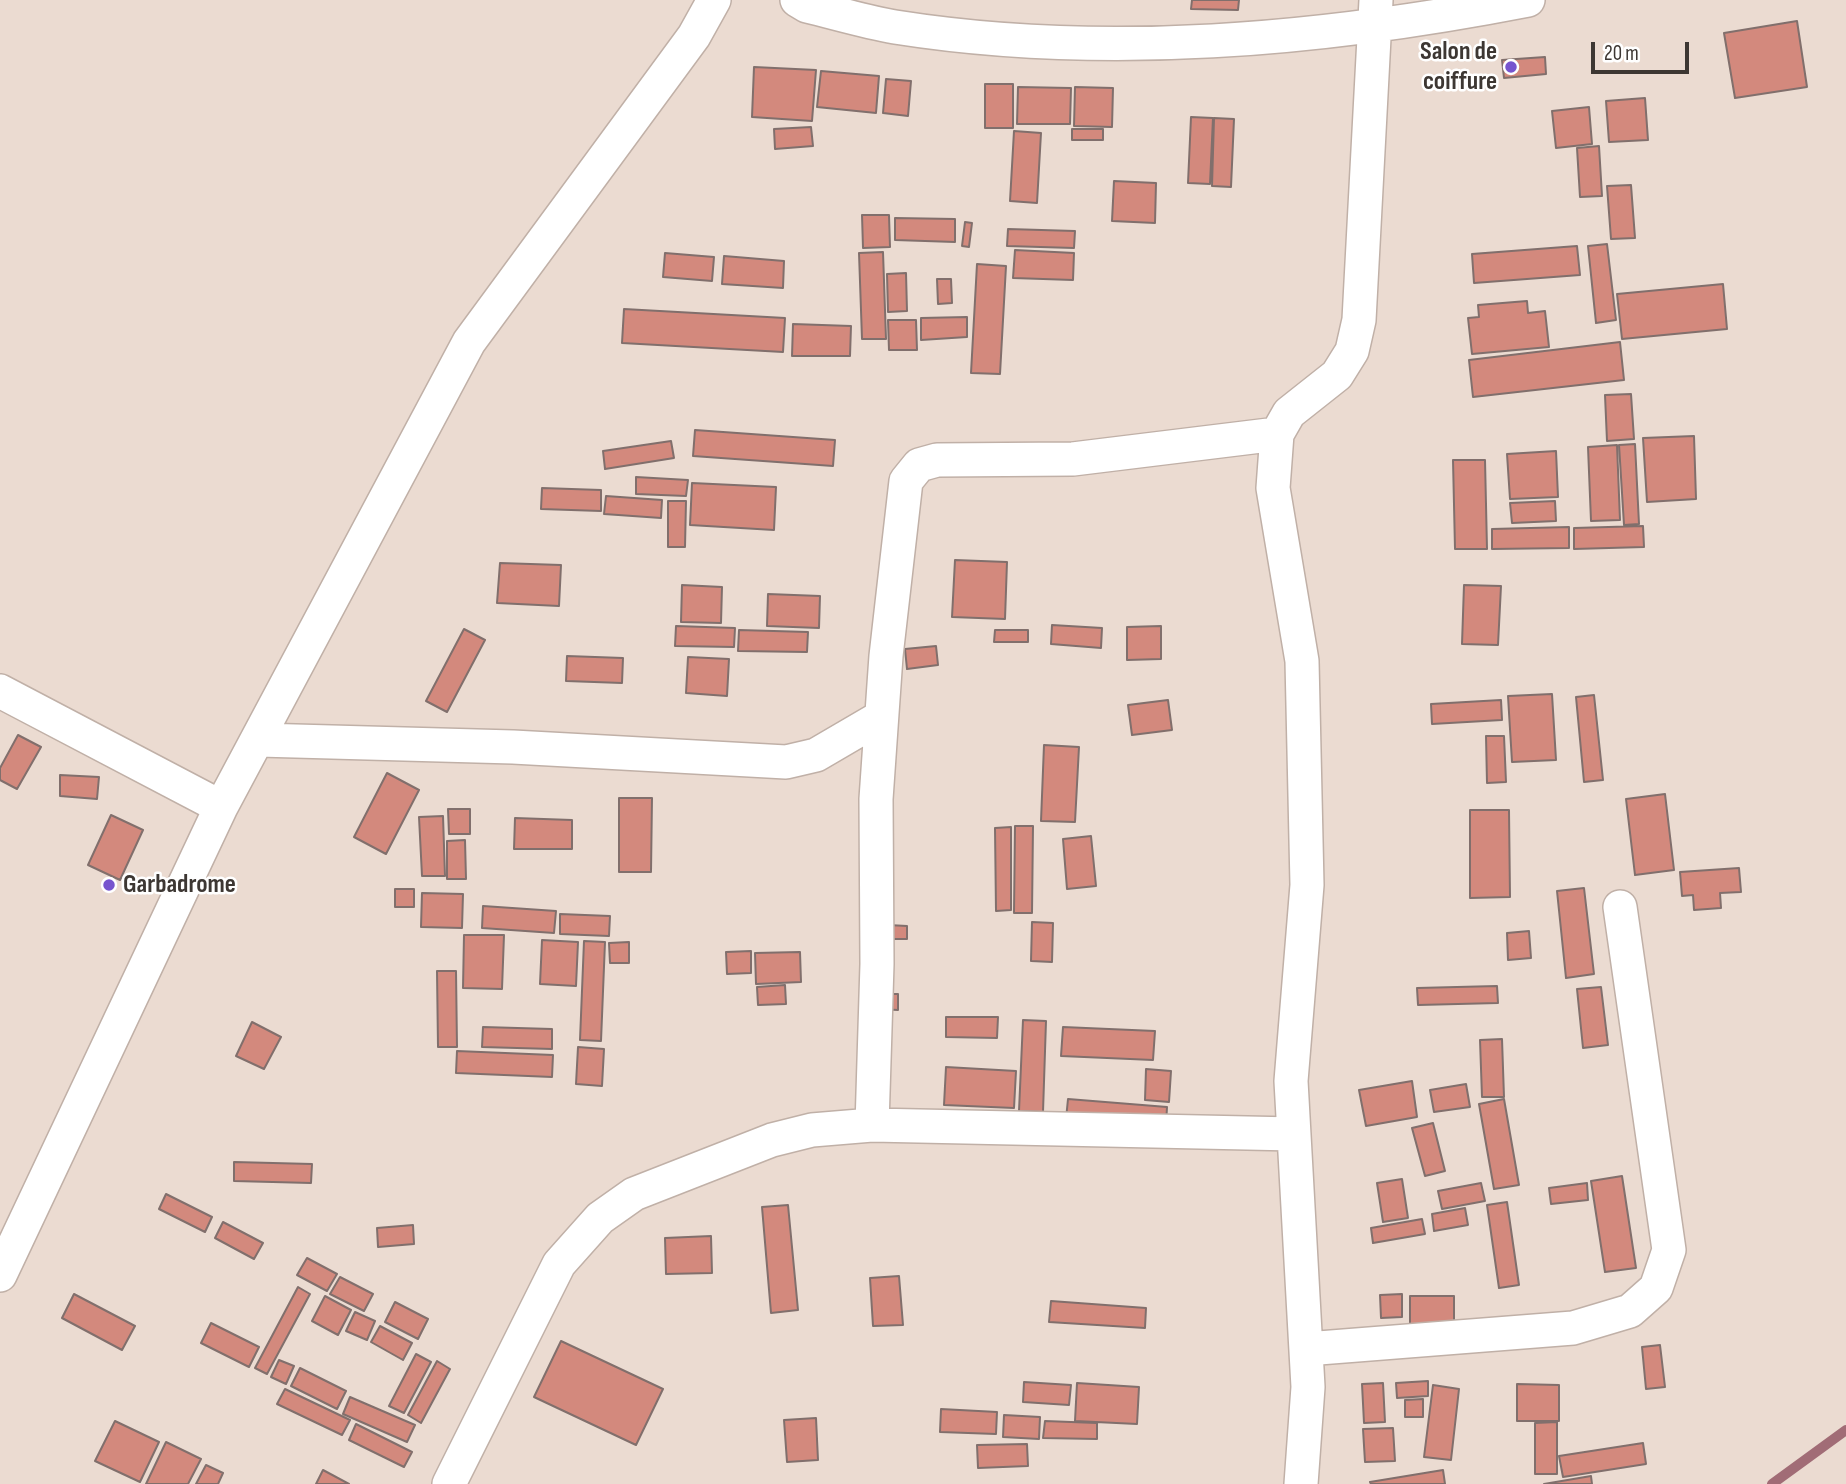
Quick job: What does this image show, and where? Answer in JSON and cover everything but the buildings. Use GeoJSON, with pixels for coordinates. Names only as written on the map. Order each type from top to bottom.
{"type":"FeatureCollection","features":[{"type":"Feature","properties":{"kind":"street"},"geometry":{"type":"LineString","coordinates":[[0,1275],[221,807],[469,342],[694,36],[713,0]]}},
{"type":"Feature","properties":{"kind":"street"},"geometry":{"type":"LineString","coordinates":[[797,0],[807,6],[895,27],[1029,41],[1121,43],[1310,33],[1376,12],[1528,0]]}},
{"type":"Feature","properties":{"kind":"street"},"geometry":{"type":"LineString","coordinates":[[1301,1484],[1308,1387],[1291,1081],[1307,885],[1303,674],[1273,488],[1277,434],[1289,413],[1337,375],[1352,351],[1359,320],[1376,12]]}},
{"type":"Feature","properties":{"kind":"street"},"geometry":{"type":"LineString","coordinates":[[872,1125],[877,964],[876,799],[881,717],[906,481],[919,465],[937,460],[1073,459],[1277,434]]}},
{"type":"Feature","properties":{"kind":"street"},"geometry":{"type":"LineString","coordinates":[[0,691],[221,807]]}},
{"type":"Feature","properties":{"kind":"street"},"geometry":{"type":"LineString","coordinates":[[259,740],[513,747],[786,762],[816,755],[881,717]]}},
{"type":"Feature","properties":{"kind":"street"},"geometry":{"type":"LineString","coordinates":[[1306,1349],[1573,1328],[1630,1311],[1656,1288],[1669,1250],[1620,907]]}},
{"type":"Feature","properties":{"kind":"street"},"geometry":{"type":"LineString","coordinates":[[449,1484],[559,1264],[600,1219],[634,1194],[772,1140],[812,1130],[872,1125],[1294,1133]]}},
{"type":"Feature","properties":{"kind":"waterway"},"geometry":{"type":"LineString","coordinates":[[1772,1484],[1846,1430]]}},
{"type":"Feature","properties":{"kind":"place","name":"Salon de coiffure"},"geometry":{"type":"Point","coordinates":[1511,67]}},
{"type":"Feature","properties":{"kind":"place","name":"Garbadrome"},"geometry":{"type":"Point","coordinates":[109,885]}}]}
